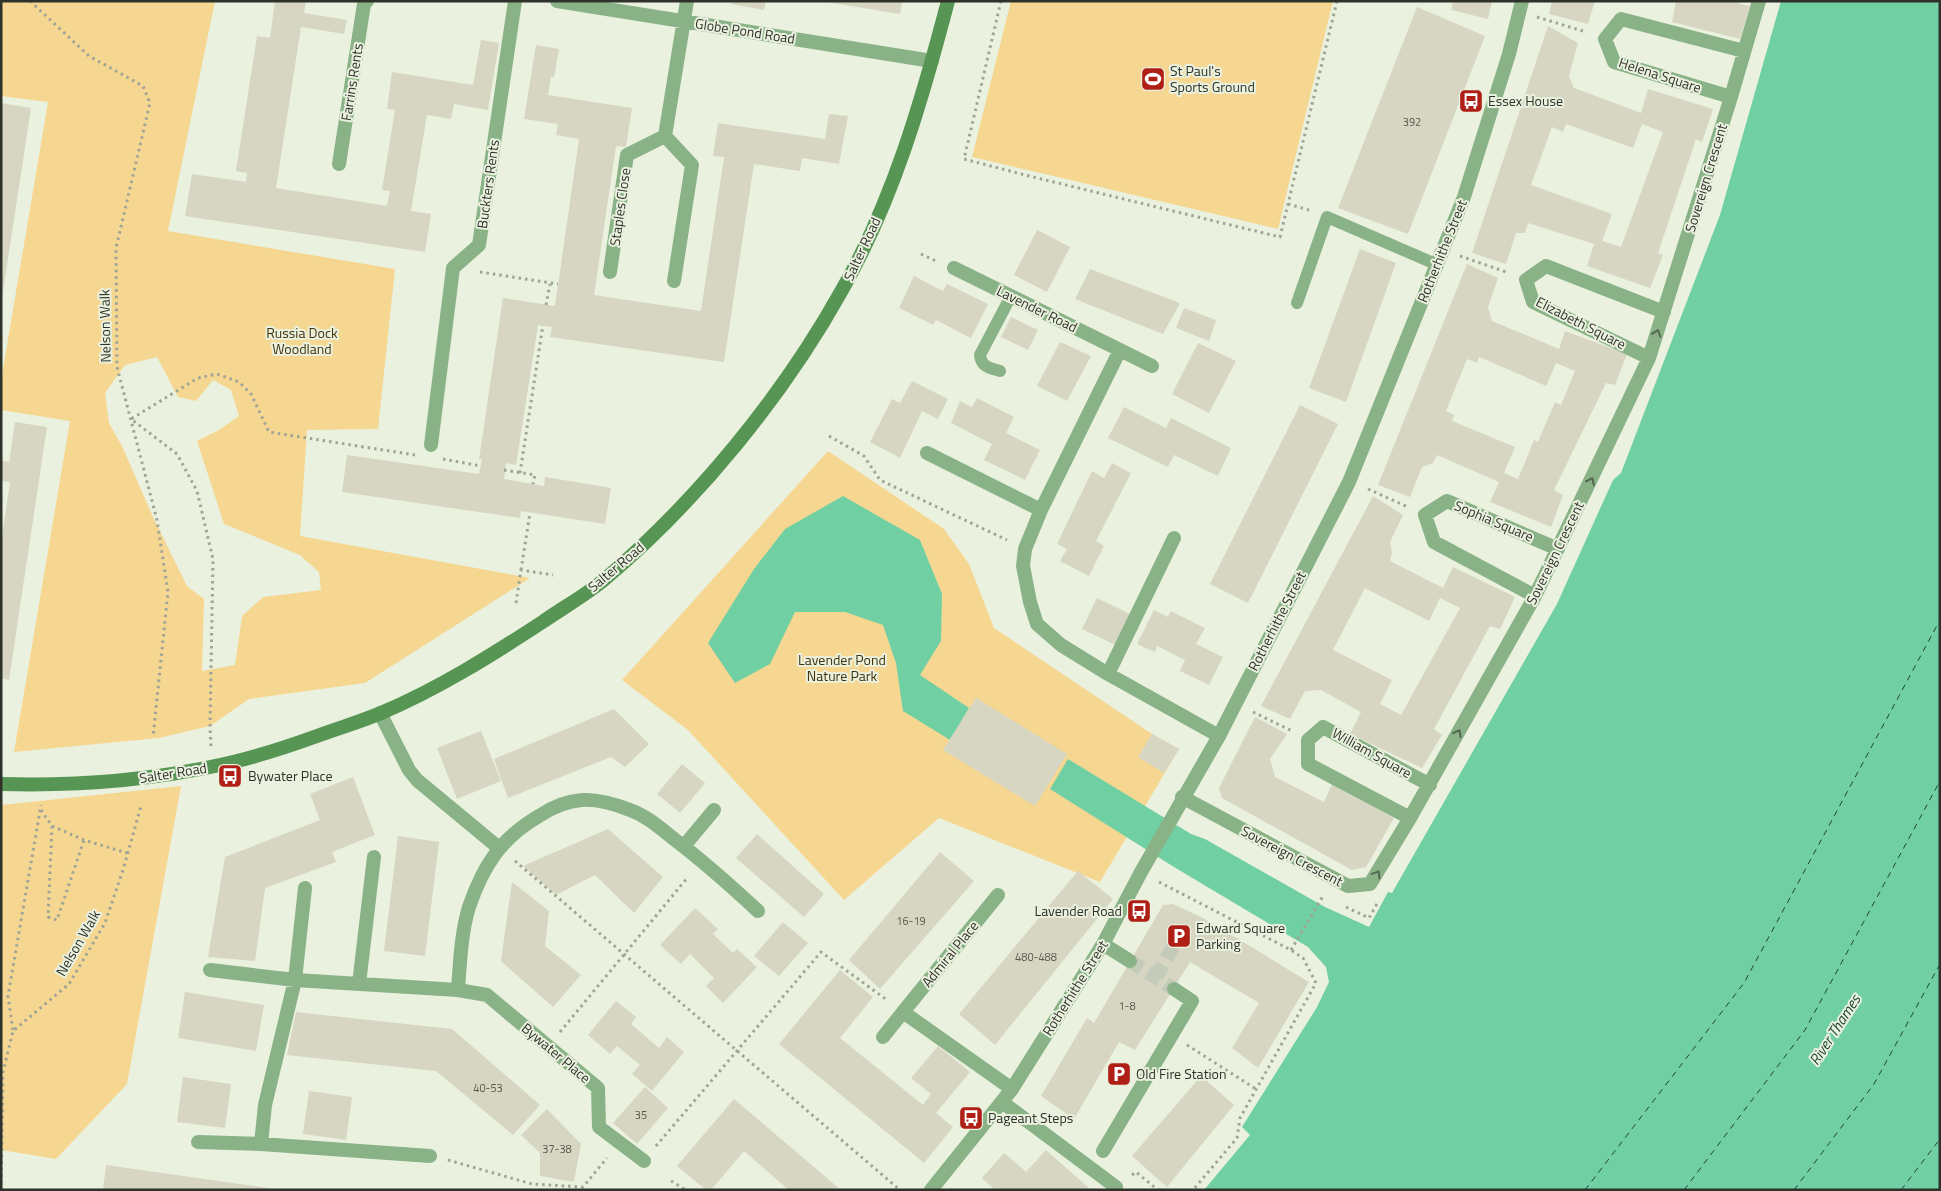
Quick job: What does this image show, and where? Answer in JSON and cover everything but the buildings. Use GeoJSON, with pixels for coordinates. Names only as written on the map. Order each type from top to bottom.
{"type":"FeatureCollection","features":[{"type":"Feature","properties":{"kind":"main road","name":"Salter Road"},"geometry":{"type":"LineString","coordinates":[[1,784],[42,785],[130,780],[213,767],[280,749],[380,713],[447,680],[509,644],[601,582],[656,534],[704,482],[770,401],[807,349],[843,289],[870,234],[893,180],[932,61],[948,1]]}},
{"type":"Feature","properties":{"kind":"street","name":"Farrins Rents"},"geometry":{"type":"LineString","coordinates":[[340,164],[364,4],[367,1]]}},
{"type":"Feature","properties":{"kind":"street","name":"Buckters Rents"},"geometry":{"type":"LineString","coordinates":[[453,268],[479,245],[515,1]]}},
{"type":"Feature","properties":{"kind":"street","name":"Globe Pond Road"},"geometry":{"type":"LineString","coordinates":[[557,1],[932,61]]}},
{"type":"Feature","properties":{"kind":"street"},"geometry":{"type":"LineString","coordinates":[[674,281],[692,165],[665,136],[687,1]]}},
{"type":"Feature","properties":{"kind":"street","name":"Rotherhithe Street"},"geometry":{"type":"LineString","coordinates":[[931,1190],[1012,1089],[1103,944],[1140,872],[1219,736],[1348,482],[1438,265],[1464,197],[1509,54],[1522,1]]}},
{"type":"Feature","properties":{"kind":"street","name":"Sovereign Crescent"},"geometry":{"type":"LineString","coordinates":[[1179,803],[1348,886],[1370,884],[1430,785],[1535,596],[1649,358],[1731,97],[1758,1]]}},
{"type":"Feature","properties":{"kind":"street"},"geometry":{"type":"LineString","coordinates":[[1605,39],[1620,19],[1744,51]]}},
{"type":"Feature","properties":{"kind":"street","name":"Helena Square"},"geometry":{"type":"LineString","coordinates":[[1605,39],[1614,62],[1731,97]]}},
{"type":"Feature","properties":{"kind":"street","name":"Staples Close"},"geometry":{"type":"LineString","coordinates":[[610,272],[627,155],[665,136]]}},
{"type":"Feature","properties":{"kind":"street","name":"Elizabeth Square"},"geometry":{"type":"LineString","coordinates":[[1649,358],[1533,302],[1526,280],[1546,266],[1664,312]]}},
{"type":"Feature","properties":{"kind":"street"},"geometry":{"type":"LineString","coordinates":[[431,445],[453,268]]}},
{"type":"Feature","properties":{"kind":"street","name":"Lavender Road"},"geometry":{"type":"LineString","coordinates":[[954,268],[1152,366]]}},
{"type":"Feature","properties":{"kind":"street"},"geometry":{"type":"LineString","coordinates":[[1120,350],[1041,510],[1025,549],[1023,566],[1030,602],[1037,624],[1061,645],[1108,674],[1219,736]]}},
{"type":"Feature","properties":{"kind":"street"},"geometry":{"type":"LineString","coordinates":[[927,453],[1041,510]]}},
{"type":"Feature","properties":{"kind":"street","name":"Sophia Square"},"geometry":{"type":"LineString","coordinates":[[1535,596],[1434,542],[1425,515],[1447,501],[1558,549]]}},
{"type":"Feature","properties":{"kind":"street"},"geometry":{"type":"LineString","coordinates":[[1108,674],[1174,538]]}},
{"type":"Feature","properties":{"kind":"street"},"geometry":{"type":"LineString","coordinates":[[380,713],[409,770],[417,780],[499,848]]}},
{"type":"Feature","properties":{"kind":"street","name":"William Square"},"geometry":{"type":"LineString","coordinates":[[1410,818],[1308,764],[1308,740],[1323,727],[1430,785]]}},
{"type":"Feature","properties":{"kind":"street"},"geometry":{"type":"LineString","coordinates":[[458,990],[462,946],[469,909],[482,874],[499,848],[523,825],[552,808],[581,800],[604,802],[631,810],[652,822],[684,846],[758,911]]}},
{"type":"Feature","properties":{"kind":"street"},"geometry":{"type":"LineString","coordinates":[[684,846],[714,810]]}},
{"type":"Feature","properties":{"kind":"street"},"geometry":{"type":"LineString","coordinates":[[359,984],[374,857]]}},
{"type":"Feature","properties":{"kind":"street"},"geometry":{"type":"LineString","coordinates":[[261,1144],[265,1105],[295,980],[304,888]]}},
{"type":"Feature","properties":{"kind":"street","name":"Admiral Place"},"geometry":{"type":"LineString","coordinates":[[883,1037],[998,895]]}},
{"type":"Feature","properties":{"kind":"street"},"geometry":{"type":"LineString","coordinates":[[1103,944],[1130,961]]}},
{"type":"Feature","properties":{"kind":"street","name":"Bywater Place"},"geometry":{"type":"LineString","coordinates":[[210,970],[295,980],[458,990],[487,995],[598,1088],[599,1128],[644,1161]]}},
{"type":"Feature","properties":{"kind":"street"},"geometry":{"type":"LineString","coordinates":[[1103,1151],[1192,1001],[1174,989]]}},
{"type":"Feature","properties":{"kind":"street"},"geometry":{"type":"LineString","coordinates":[[903,1012],[1012,1089]]}},
{"type":"Feature","properties":{"kind":"street"},"geometry":{"type":"LineString","coordinates":[[1002,1102],[1116,1187]]}},
{"type":"Feature","properties":{"kind":"street"},"geometry":{"type":"LineString","coordinates":[[198,1142],[261,1144],[430,1156]]}},
{"type":"Feature","properties":{"kind":"lane"},"geometry":{"type":"LineString","coordinates":[[1297,303],[1327,217],[1438,265]]}},
{"type":"Feature","properties":{"kind":"lane"},"geometry":{"type":"LineString","coordinates":[[1000,371],[983,366],[980,361],[980,355],[1012,296]]}},
{"type":"Feature","properties":{"kind":"path","name":"Nelson Walk"},"geometry":{"type":"LineString","coordinates":[[30,1],[89,56],[143,86],[150,103],[116,248],[116,367],[157,520],[168,592],[153,736]]}},
{"type":"Feature","properties":{"kind":"path"},"geometry":{"type":"LineString","coordinates":[[1001,1],[964,159],[1280,237],[1337,1]]}},
{"type":"Feature","properties":{"kind":"path"},"geometry":{"type":"LineString","coordinates":[[1545,19],[1605,39]]}},
{"type":"Feature","properties":{"kind":"path"},"geometry":{"type":"LineString","coordinates":[[1288,204],[1302,207]]}},
{"type":"Feature","properties":{"kind":"path"},"geometry":{"type":"LineString","coordinates":[[1465,257],[1526,280]]}},
{"type":"Feature","properties":{"kind":"path"},"geometry":{"type":"LineString","coordinates":[[453,268],[558,284]]}},
{"type":"Feature","properties":{"kind":"path"},"geometry":{"type":"LineString","coordinates":[[546,305],[550,283]]}},
{"type":"Feature","properties":{"kind":"path"},"geometry":{"type":"LineString","coordinates":[[520,473],[543,325]]}},
{"type":"Feature","properties":{"kind":"path"},"geometry":{"type":"LineString","coordinates":[[213,767],[210,726],[213,559],[197,491],[177,454],[131,419],[198,378],[217,374],[239,382],[251,394],[270,432],[421,456]]}},
{"type":"Feature","properties":{"kind":"path"},"geometry":{"type":"LineString","coordinates":[[829,436],[864,456],[880,480],[1025,549]]}},
{"type":"Feature","properties":{"kind":"path"},"geometry":{"type":"LineString","coordinates":[[439,458],[481,466]]}},
{"type":"Feature","properties":{"kind":"path"},"geometry":{"type":"LineString","coordinates":[[504,470],[535,475],[533,484]]}},
{"type":"Feature","properties":{"kind":"path"},"geometry":{"type":"LineString","coordinates":[[1377,492],[1391,500]]}},
{"type":"Feature","properties":{"kind":"path"},"geometry":{"type":"LineString","coordinates":[[516,603],[530,513]]}},
{"type":"Feature","properties":{"kind":"path"},"geometry":{"type":"LineString","coordinates":[[521,570],[553,575]]}},
{"type":"Feature","properties":{"kind":"path"},"geometry":{"type":"LineString","coordinates":[[1260,714],[1277,722]]}},
{"type":"Feature","properties":{"kind":"path"},"geometry":{"type":"LineString","coordinates":[[1,1190],[3,1072],[13,1031],[8,996],[41,810],[42,785]]}},
{"type":"Feature","properties":{"kind":"path","name":"Nelson Walk"},"geometry":{"type":"LineString","coordinates":[[13,1031],[69,984],[105,923],[141,806]]}},
{"type":"Feature","properties":{"kind":"path"},"geometry":{"type":"LineString","coordinates":[[41,810],[52,826],[84,840],[127,852]]}},
{"type":"Feature","properties":{"kind":"path"},"geometry":{"type":"LineString","coordinates":[[52,826],[48,918],[57,920],[84,840]]}},
{"type":"Feature","properties":{"kind":"path"},"geometry":{"type":"LineString","coordinates":[[499,848],[900,1190]]}},
{"type":"Feature","properties":{"kind":"path"},"geometry":{"type":"LineString","coordinates":[[548,1046],[701,861]]}},
{"type":"Feature","properties":{"kind":"path"},"geometry":{"type":"LineString","coordinates":[[1140,872],[1291,950],[1303,958],[1316,983],[1240,1118],[1237,1138],[1193,1190]]}},
{"type":"Feature","properties":{"kind":"path"},"geometry":{"type":"LineString","coordinates":[[1291,950],[1324,896]]}},
{"type":"Feature","properties":{"kind":"path"},"geometry":{"type":"LineString","coordinates":[[644,1161],[821,952],[878,993]]}},
{"type":"Feature","properties":{"kind":"path"},"geometry":{"type":"LineString","coordinates":[[1172,1035],[1256,1089]]}},
{"type":"Feature","properties":{"kind":"path"},"geometry":{"type":"LineString","coordinates":[[430,1156],[532,1184],[583,1188],[620,1143]]}},
{"type":"Feature","properties":{"kind":"path"},"geometry":{"type":"LineString","coordinates":[[671,1181],[686,1190]]}},
{"type":"Feature","properties":{"kind":"green space","name":"Russia Dock Woodland"},"geometry":{"type":"Polygon","coordinates":[[[1,1],[215,1],[168,231],[395,269],[378,429],[307,430],[300,536],[530,578],[365,683],[249,699],[210,726],[159,738],[14,752],[70,421],[1,410],[1,381],[48,102],[1,96],[1,1]],[[157,357],[125,365],[105,393],[109,423],[122,446],[153,517],[187,586],[204,599],[202,671],[235,665],[242,616],[263,597],[321,590],[319,572],[300,555],[224,524],[197,441],[219,430],[239,416],[231,390],[213,380],[196,401],[178,397],[157,357]]]}},
{"type":"Feature","properties":{"kind":"green space","name":"St Paul's Sports Ground"},"geometry":{"type":"Polygon","coordinates":[[[1011,1],[1333,1],[1278,229],[972,157],[1011,1]]]}},
{"type":"Feature","properties":{"kind":"green space","name":"Lavender Pond Nature Park"},"geometry":{"type":"Polygon","coordinates":[[[828,451],[944,529],[969,564],[994,628],[1152,734],[1179,749],[1100,882],[939,818],[844,900],[688,730],[622,680],[828,451]]]}},
{"type":"Feature","properties":{"kind":"green space"},"geometry":{"type":"Polygon","coordinates":[[[181,786],[127,1084],[56,1159],[1,1150],[1,805],[181,786]]]}},
{"type":"Feature","properties":{"kind":"water","name":"River Thames"},"geometry":{"type":"Polygon","coordinates":[[[1781,1],[1940,1],[1940,1190],[1204,1190],[1250,1135],[1242,1127],[1317,1007],[1329,982],[1326,967],[1308,947],[1174,867],[1050,789],[1068,759],[1191,834],[1205,839],[1325,907],[1369,927],[1388,892],[1392,893],[1557,604],[1613,480],[1621,473],[1720,215],[1781,1]]]}},
{"type":"Feature","properties":{"kind":"water"},"geometry":{"type":"Polygon","coordinates":[[[843,496],[920,540],[942,594],[941,641],[920,675],[969,708],[950,740],[903,711],[896,663],[883,625],[845,612],[795,612],[770,664],[735,683],[708,643],[754,569],[785,529],[843,496]]]}},
{"type":"Feature","properties":{"kind":"ferry route"},"geometry":{"type":"LineString","coordinates":[[1585,1190],[1744,983],[1940,620]]}},
{"type":"Feature","properties":{"kind":"ferry route"},"geometry":{"type":"LineString","coordinates":[[1684,1190],[1805,1030],[1940,781]]}},
{"type":"Feature","properties":{"kind":"ferry route"},"geometry":{"type":"LineString","coordinates":[[1794,1190],[1874,1084],[1940,964]]}},
{"type":"Feature","properties":{"kind":"ferry route"},"geometry":{"type":"LineString","coordinates":[[1901,1190],[1940,1139]]}},
{"type":"Feature","properties":{"kind":"tunnel"},"geometry":{"type":"LineString","coordinates":[[1156,977],[1179,936]]}},
{"type":"Feature","properties":{"kind":"tunnel"},"geometry":{"type":"LineString","coordinates":[[1130,961],[1174,989]]}},
{"type":"Feature","properties":{"kind":"place","name":"St Paul's Sports Ground"},"geometry":{"type":"Point","coordinates":[1153,79]}},
{"type":"Feature","properties":{"kind":"place","name":"Essex House"},"geometry":{"type":"Point","coordinates":[1471,101]}},
{"type":"Feature","properties":{"kind":"place","name":"Bywater Place"},"geometry":{"type":"Point","coordinates":[230,776]}},
{"type":"Feature","properties":{"kind":"place","name":"Lavender Road"},"geometry":{"type":"Point","coordinates":[1139,911]}},
{"type":"Feature","properties":{"kind":"place","name":"Edward Square Parking"},"geometry":{"type":"Point","coordinates":[1179,936]}},
{"type":"Feature","properties":{"kind":"place","name":"Old Fire Station"},"geometry":{"type":"Point","coordinates":[1119,1074]}},
{"type":"Feature","properties":{"kind":"place","name":"Pageant Steps"},"geometry":{"type":"Point","coordinates":[971,1118]}}]}
